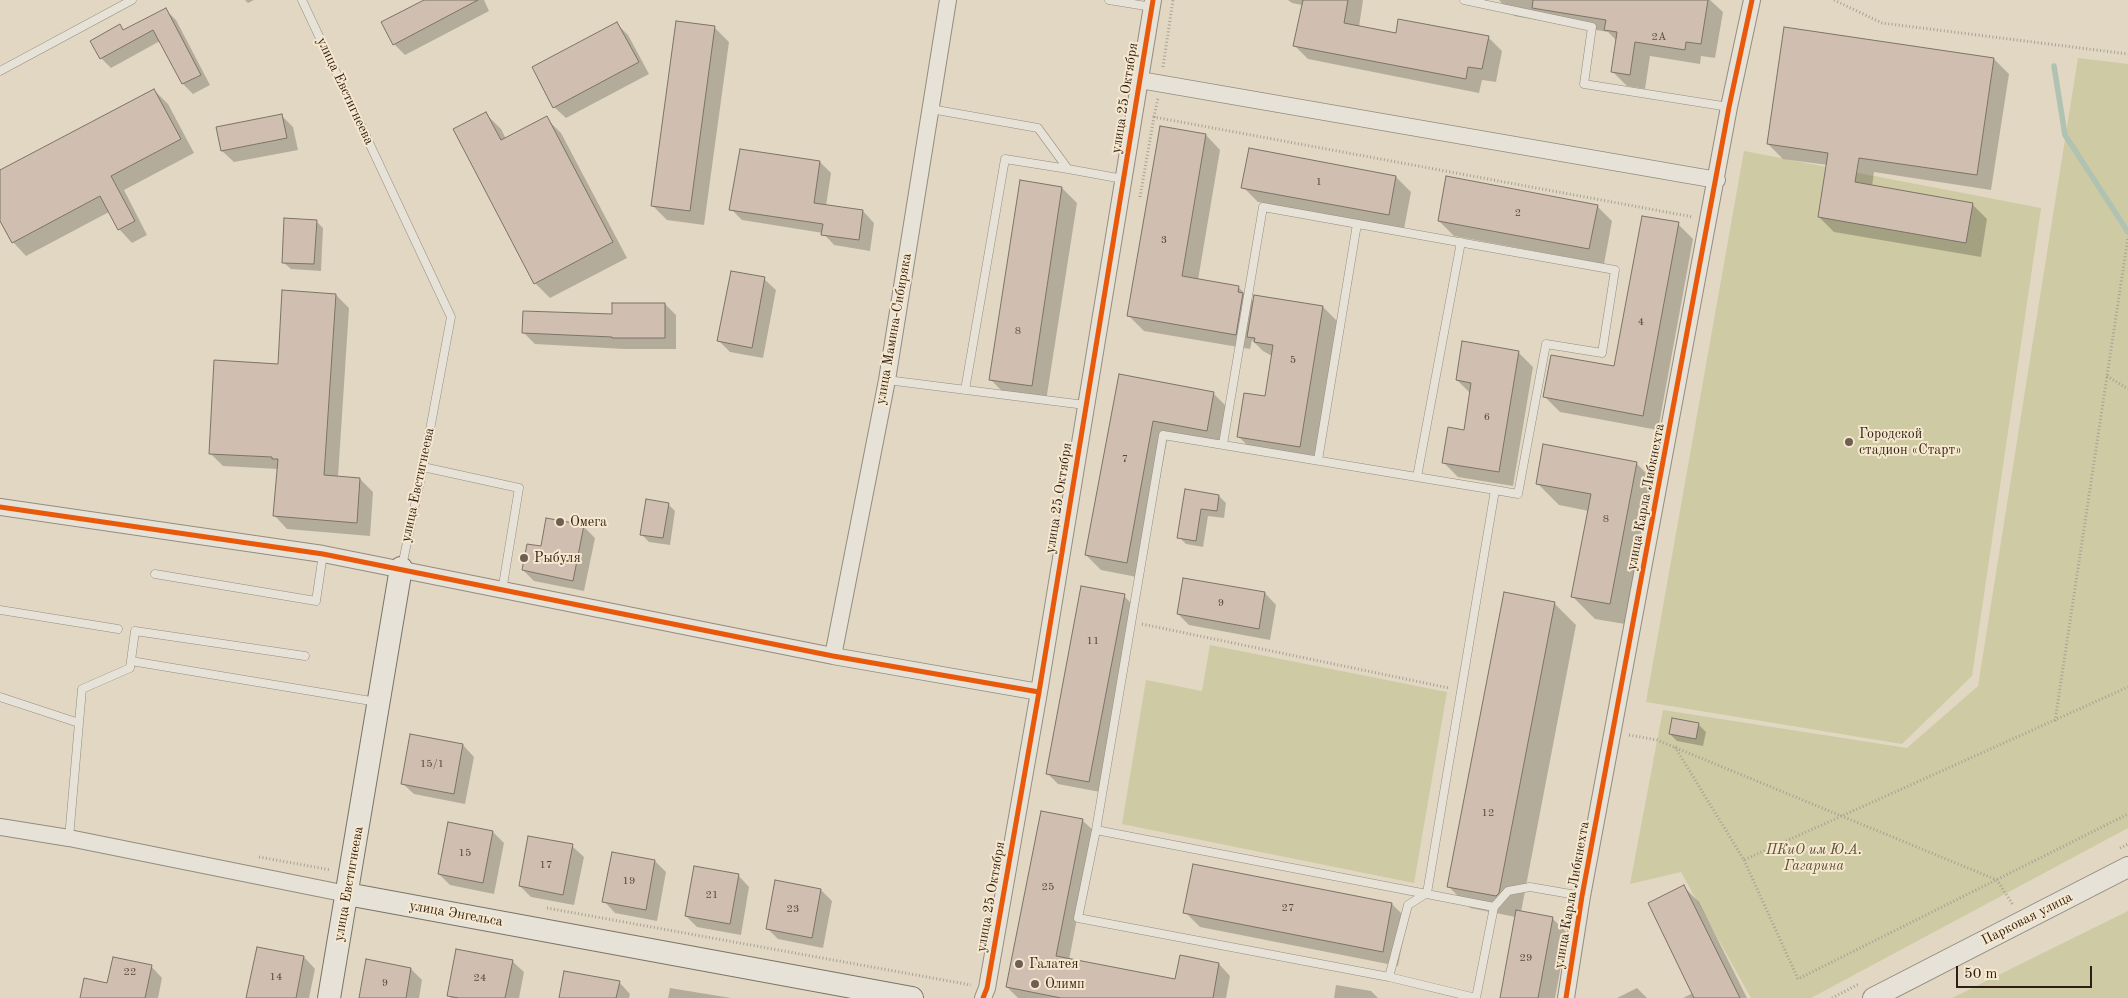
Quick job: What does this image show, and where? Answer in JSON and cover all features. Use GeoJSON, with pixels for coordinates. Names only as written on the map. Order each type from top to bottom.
{"type":"FeatureCollection","features":[{"type":"Feature","properties":{"kind":"main road","name":"улица Евстигнеева"},"geometry":{"type":"LineString","coordinates":[[329,998],[401,568]]}},
{"type":"Feature","properties":{"kind":"main road","name":"улица Энгельса"},"geometry":{"type":"LineString","coordinates":[[347,894],[912,998]]}},
{"type":"Feature","properties":{"kind":"street","name":"улица Мамина-Сибиряка"},"geometry":{"type":"LineString","coordinates":[[833,656],[887,380],[948,0]]}},
{"type":"Feature","properties":{"kind":"street","name":"улица Карла Либкнехта"},"geometry":{"type":"LineString","coordinates":[[1566,998],[1582,896],[1729,107],[1752,0]]}},
{"type":"Feature","properties":{"kind":"street","name":"улица 25 Октября"},"geometry":{"type":"LineString","coordinates":[[983,998],[987,988],[1039,692],[1152,3]]}},
{"type":"Feature","properties":{"kind":"street"},"geometry":{"type":"LineString","coordinates":[[1140,80],[1716,180]]}},
{"type":"Feature","properties":{"kind":"street"},"geometry":{"type":"LineString","coordinates":[[0,507],[323,554],[401,568],[502,591],[833,656],[1039,692]]}},
{"type":"Feature","properties":{"kind":"street","name":"улица Энгельса"},"geometry":{"type":"LineString","coordinates":[[0,827],[69,838],[347,894]]}},
{"type":"Feature","properties":{"kind":"street","name":"Парковая улица"},"geometry":{"type":"LineString","coordinates":[[1873,998],[2128,867]]}},
{"type":"Feature","properties":{"kind":"lane"},"geometry":{"type":"LineString","coordinates":[[0,71],[132,0]]}},
{"type":"Feature","properties":{"kind":"lane","name":"улица Евстигнеева"},"geometry":{"type":"LineString","coordinates":[[302,0],[451,317],[423,467],[401,568]]}},
{"type":"Feature","properties":{"kind":"lane"},"geometry":{"type":"LineString","coordinates":[[1109,0],[1152,3]]}},
{"type":"Feature","properties":{"kind":"lane"},"geometry":{"type":"LineString","coordinates":[[1464,0],[1592,27],[1584,84],[1729,107]]}},
{"type":"Feature","properties":{"kind":"lane"},"geometry":{"type":"LineString","coordinates":[[930,109],[1038,128],[1068,169]]}},
{"type":"Feature","properties":{"kind":"lane"},"geometry":{"type":"LineString","coordinates":[[965,390],[1005,159],[1123,179]]}},
{"type":"Feature","properties":{"kind":"lane"},"geometry":{"type":"LineString","coordinates":[[1223,444],[1263,207],[1615,270],[1602,353],[1546,344],[1518,494],[1163,435],[1096,830],[1078,918],[1389,977],[1476,998],[1494,907],[1508,891],[1530,887],[1582,896]]}},
{"type":"Feature","properties":{"kind":"lane"},"geometry":{"type":"LineString","coordinates":[[1318,460],[1358,224]]}},
{"type":"Feature","properties":{"kind":"lane"},"geometry":{"type":"LineString","coordinates":[[1417,477],[1461,242]]}},
{"type":"Feature","properties":{"kind":"lane"},"geometry":{"type":"LineString","coordinates":[[887,380],[1085,405]]}},
{"type":"Feature","properties":{"kind":"lane"},"geometry":{"type":"LineString","coordinates":[[423,467],[519,488],[502,591]]}},
{"type":"Feature","properties":{"kind":"lane"},"geometry":{"type":"LineString","coordinates":[[1389,977],[1408,905],[1427,893],[1495,490]]}},
{"type":"Feature","properties":{"kind":"lane"},"geometry":{"type":"LineString","coordinates":[[155,574],[316,601],[323,554]]}},
{"type":"Feature","properties":{"kind":"lane"},"geometry":{"type":"LineString","coordinates":[[0,610],[118,629]]}},
{"type":"Feature","properties":{"kind":"lane"},"geometry":{"type":"LineString","coordinates":[[69,838],[82,689],[130,668],[135,631],[306,656]]}},
{"type":"Feature","properties":{"kind":"lane"},"geometry":{"type":"LineString","coordinates":[[131,661],[379,702]]}},
{"type":"Feature","properties":{"kind":"lane"},"geometry":{"type":"LineString","coordinates":[[0,697],[79,723]]}},
{"type":"Feature","properties":{"kind":"lane"},"geometry":{"type":"LineString","coordinates":[[1096,830],[1494,907]]}},
{"type":"Feature","properties":{"kind":"path"},"geometry":{"type":"LineString","coordinates":[[1154,117],[1173,0]]}},
{"type":"Feature","properties":{"kind":"path"},"geometry":{"type":"LineString","coordinates":[[1834,0],[1882,23],[2128,54]]}},
{"type":"Feature","properties":{"kind":"path"},"geometry":{"type":"LineString","coordinates":[[2055,721],[2128,237]]}},
{"type":"Feature","properties":{"kind":"path"},"geometry":{"type":"LineString","coordinates":[[2107,376],[2128,389]]}},
{"type":"Feature","properties":{"kind":"path"},"geometry":{"type":"LineString","coordinates":[[1132,622],[1462,690]]}},
{"type":"Feature","properties":{"kind":"path"},"geometry":{"type":"LineString","coordinates":[[1744,860],[2128,687]]}},
{"type":"Feature","properties":{"kind":"path"},"geometry":{"type":"LineString","coordinates":[[1613,732],[1657,740],[1997,880],[2013,905]]}},
{"type":"Feature","properties":{"kind":"path"},"geometry":{"type":"LineString","coordinates":[[1675,747],[1744,860],[1798,979],[2128,814]]}},
{"type":"Feature","properties":{"kind":"green space","name":"ПКиО им Ю.А. Гагарина"},"geometry":{"type":"Polygon","coordinates":[[[2078,58],[2128,64],[2128,828],[1811,998],[1751,998],[1681,872],[1630,884],[1663,710],[1907,748],[1978,686],[2078,58]]]}},
{"type":"Feature","properties":{"kind":"green space","name":"Городской стадион «Старт»"},"geometry":{"type":"Polygon","coordinates":[[[1744,151],[2041,208],[1972,676],[1902,744],[1646,702],[1744,151]]]}},
{"type":"Feature","properties":{"kind":"green space"},"geometry":{"type":"Polygon","coordinates":[[[1210,645],[1447,692],[1414,883],[1122,824],[1146,680],[1202,691],[1210,645]]]}},
{"type":"Feature","properties":{"kind":"green space"},"geometry":{"type":"Polygon","coordinates":[[[2128,911],[2128,998],[1952,998],[2128,911]]]}},
{"type":"Feature","properties":{"kind":"building"},"geometry":{"type":"Polygon","coordinates":[[[424,0],[478,0],[393,45],[381,22],[424,0]]]}},
{"type":"Feature","properties":{"kind":"building"},"geometry":{"type":"Polygon","coordinates":[[[1303,0],[1348,0],[1344,23],[1396,33],[1398,19],[1489,36],[1482,69],[1468,67],[1466,79],[1293,46],[1303,0]]]}},
{"type":"Feature","properties":{"kind":"building"},"geometry":{"type":"Polygon","coordinates":[[[1533,0],[1708,0],[1701,44],[1686,42],[1685,50],[1635,42],[1630,75],[1611,72],[1617,32],[1604,30],[1606,20],[1532,8],[1533,0]]]}},
{"type":"Feature","properties":{"kind":"building"},"geometry":{"type":"Polygon","coordinates":[[[166,8],[201,75],[182,84],[153,30],[100,59],[90,41],[120,24],[123,30],[166,8]]]}},
{"type":"Feature","properties":{"kind":"building"},"geometry":{"type":"Polygon","coordinates":[[[676,21],[715,26],[690,211],[651,206],[676,21]]]}},
{"type":"Feature","properties":{"kind":"building"},"geometry":{"type":"Polygon","coordinates":[[[617,22],[639,62],[553,108],[532,67],[617,22]]]}},
{"type":"Feature","properties":{"kind":"building"},"geometry":{"type":"Polygon","coordinates":[[[1784,27],[1994,58],[1977,175],[1859,158],[1855,182],[1973,203],[1966,243],[1818,217],[1828,153],[1767,144],[1784,27]]]}},
{"type":"Feature","properties":{"kind":"building"},"geometry":{"type":"Polygon","coordinates":[[[154,89],[181,139],[111,176],[135,221],[118,230],[100,196],[12,243],[0,221],[0,170],[154,89]]]}},
{"type":"Feature","properties":{"kind":"building"},"geometry":{"type":"Polygon","coordinates":[[[486,112],[501,140],[547,116],[613,242],[534,284],[453,129],[486,112]]]}},
{"type":"Feature","properties":{"kind":"building"},"geometry":{"type":"Polygon","coordinates":[[[282,114],[287,138],[221,151],[216,127],[282,114]]]}},
{"type":"Feature","properties":{"kind":"building"},"geometry":{"type":"Polygon","coordinates":[[[1160,126],[1206,134],[1182,276],[1239,286],[1238,292],[1243,293],[1236,335],[1127,316],[1160,126]]]}},
{"type":"Feature","properties":{"kind":"building"},"geometry":{"type":"Polygon","coordinates":[[[1249,148],[1396,176],[1389,215],[1241,188],[1249,148]]]}},
{"type":"Feature","properties":{"kind":"building"},"geometry":{"type":"Polygon","coordinates":[[[740,149],[820,161],[814,203],[863,210],[859,240],[821,235],[823,224],[729,210],[740,149]]]}},
{"type":"Feature","properties":{"kind":"building"},"geometry":{"type":"Polygon","coordinates":[[[1446,176],[1598,205],[1589,249],[1438,221],[1446,176]]]}},
{"type":"Feature","properties":{"kind":"building"},"geometry":{"type":"Polygon","coordinates":[[[1020,180],[1062,187],[1032,386],[989,380],[1020,180]]]}},
{"type":"Feature","properties":{"kind":"building"},"geometry":{"type":"Polygon","coordinates":[[[1642,216],[1679,222],[1643,416],[1543,397],[1551,355],[1614,366],[1642,216]]]}},
{"type":"Feature","properties":{"kind":"building"},"geometry":{"type":"Polygon","coordinates":[[[284,218],[317,220],[314,264],[282,263],[284,218]]]}},
{"type":"Feature","properties":{"kind":"building"},"geometry":{"type":"Polygon","coordinates":[[[731,271],[765,277],[752,348],[717,341],[731,271]]]}},
{"type":"Feature","properties":{"kind":"building"},"geometry":{"type":"Polygon","coordinates":[[[282,290],[336,294],[324,475],[360,478],[357,523],[273,516],[278,459],[272,459],[272,457],[209,454],[214,360],[278,364],[282,290]]]}},
{"type":"Feature","properties":{"kind":"building"},"geometry":{"type":"Polygon","coordinates":[[[1254,295],[1323,306],[1300,447],[1237,437],[1244,393],[1265,396],[1273,345],[1254,342],[1255,338],[1247,337],[1254,295]]]}},
{"type":"Feature","properties":{"kind":"building"},"geometry":{"type":"Polygon","coordinates":[[[612,303],[665,303],[665,338],[612,338],[522,333],[523,311],[612,314],[612,303]]]}},
{"type":"Feature","properties":{"kind":"building"},"geometry":{"type":"Polygon","coordinates":[[[1462,341],[1519,351],[1499,472],[1442,463],[1448,427],[1464,430],[1471,383],[1456,380],[1462,341]]]}},
{"type":"Feature","properties":{"kind":"building"},"geometry":{"type":"Polygon","coordinates":[[[1119,374],[1214,392],[1207,431],[1153,421],[1127,563],[1085,555],[1119,374]]]}},
{"type":"Feature","properties":{"kind":"building"},"geometry":{"type":"Polygon","coordinates":[[[1543,444],[1637,462],[1610,604],[1571,597],[1591,494],[1536,484],[1543,444]]]}},
{"type":"Feature","properties":{"kind":"building"},"geometry":{"type":"Polygon","coordinates":[[[1185,489],[1219,495],[1217,511],[1201,509],[1196,541],[1177,538],[1185,489]]]}},
{"type":"Feature","properties":{"kind":"building"},"geometry":{"type":"Polygon","coordinates":[[[646,499],[669,503],[663,538],[640,535],[646,499]]]}},
{"type":"Feature","properties":{"kind":"building"},"geometry":{"type":"Polygon","coordinates":[[[546,518],[584,525],[573,581],[522,570],[527,544],[541,546],[546,518]]]}},
{"type":"Feature","properties":{"kind":"building"},"geometry":{"type":"Polygon","coordinates":[[[1183,578],[1265,592],[1259,629],[1177,614],[1183,578]]]}},
{"type":"Feature","properties":{"kind":"building"},"geometry":{"type":"Polygon","coordinates":[[[1081,586],[1125,594],[1089,782],[1046,774],[1081,586]]]}},
{"type":"Feature","properties":{"kind":"building"},"geometry":{"type":"Polygon","coordinates":[[[1504,592],[1555,602],[1499,893],[1496,896],[1447,887],[1504,592]]]}},
{"type":"Feature","properties":{"kind":"building"},"geometry":{"type":"Polygon","coordinates":[[[1672,718],[1699,723],[1696,739],[1669,734],[1672,718]]]}},
{"type":"Feature","properties":{"kind":"building"},"geometry":{"type":"Polygon","coordinates":[[[410,734],[463,744],[454,794],[401,784],[410,734]]]}},
{"type":"Feature","properties":{"kind":"building"},"geometry":{"type":"Polygon","coordinates":[[[1041,811],[1083,819],[1056,956],[1175,979],[1180,955],[1219,963],[1213,998],[1061,998],[1006,987],[1041,811]]]}},
{"type":"Feature","properties":{"kind":"building"},"geometry":{"type":"Polygon","coordinates":[[[448,822],[493,831],[483,883],[438,874],[448,822]]]}},
{"type":"Feature","properties":{"kind":"building"},"geometry":{"type":"Polygon","coordinates":[[[528,836],[573,844],[563,895],[519,886],[528,836]]]}},
{"type":"Feature","properties":{"kind":"building"},"geometry":{"type":"Polygon","coordinates":[[[612,852],[655,860],[646,910],[602,902],[612,852]]]}},
{"type":"Feature","properties":{"kind":"building"},"geometry":{"type":"Polygon","coordinates":[[[1193,864],[1392,903],[1383,952],[1183,913],[1193,864]]]}},
{"type":"Feature","properties":{"kind":"building"},"geometry":{"type":"Polygon","coordinates":[[[694,866],[739,874],[730,924],[685,916],[694,866]]]}},
{"type":"Feature","properties":{"kind":"building"},"geometry":{"type":"Polygon","coordinates":[[[775,880],[821,889],[812,938],[766,929],[775,880]]]}},
{"type":"Feature","properties":{"kind":"building"},"geometry":{"type":"Polygon","coordinates":[[[1684,885],[1740,998],[1694,998],[1648,903],[1684,885]]]}},
{"type":"Feature","properties":{"kind":"building"},"geometry":{"type":"Polygon","coordinates":[[[1516,910],[1553,917],[1538,998],[1500,998],[1516,910]]]}},
{"type":"Feature","properties":{"kind":"building"},"geometry":{"type":"Polygon","coordinates":[[[257,947],[304,956],[296,998],[246,998],[257,947]]]}},
{"type":"Feature","properties":{"kind":"building"},"geometry":{"type":"Polygon","coordinates":[[[456,949],[513,960],[505,998],[459,998],[447,996],[456,949]]]}},
{"type":"Feature","properties":{"kind":"building"},"geometry":{"type":"Polygon","coordinates":[[[113,957],[152,965],[145,998],[80,998],[84,978],[107,983],[113,957]]]}},
{"type":"Feature","properties":{"kind":"building"},"geometry":{"type":"Polygon","coordinates":[[[366,959],[411,968],[406,998],[359,998],[366,959]]]}},
{"type":"Feature","properties":{"kind":"building"},"geometry":{"type":"Polygon","coordinates":[[[564,971],[620,981],[616,998],[559,998],[564,971]]]}},
{"type":"Feature","properties":{"kind":"waterway"},"geometry":{"type":"LineString","coordinates":[[2054,66],[2065,135],[2128,232]]}},
{"type":"Feature","properties":{"kind":"cycle path"},"geometry":{"type":"LineString","coordinates":[[983,998],[987,988],[1039,692],[1153,0]]}},
{"type":"Feature","properties":{"kind":"cycle path"},"geometry":{"type":"LineString","coordinates":[[1566,998],[1582,896],[1729,107],[1752,0]]}},
{"type":"Feature","properties":{"kind":"cycle path"},"geometry":{"type":"LineString","coordinates":[[0,507],[323,554],[833,656],[1039,692]]}},
{"type":"Feature","properties":{"kind":"place","name":"Городской стадион «Старт»"},"geometry":{"type":"Point","coordinates":[1849,442]}},
{"type":"Feature","properties":{"kind":"place","name":"Омега"},"geometry":{"type":"Point","coordinates":[560,522]}},
{"type":"Feature","properties":{"kind":"place","name":"Рыбуля"},"geometry":{"type":"Point","coordinates":[524,558]}},
{"type":"Feature","properties":{"kind":"place","name":"Галатея"},"geometry":{"type":"Point","coordinates":[1019,964]}},
{"type":"Feature","properties":{"kind":"place","name":"Олимп"},"geometry":{"type":"Point","coordinates":[1035,984]}}]}
